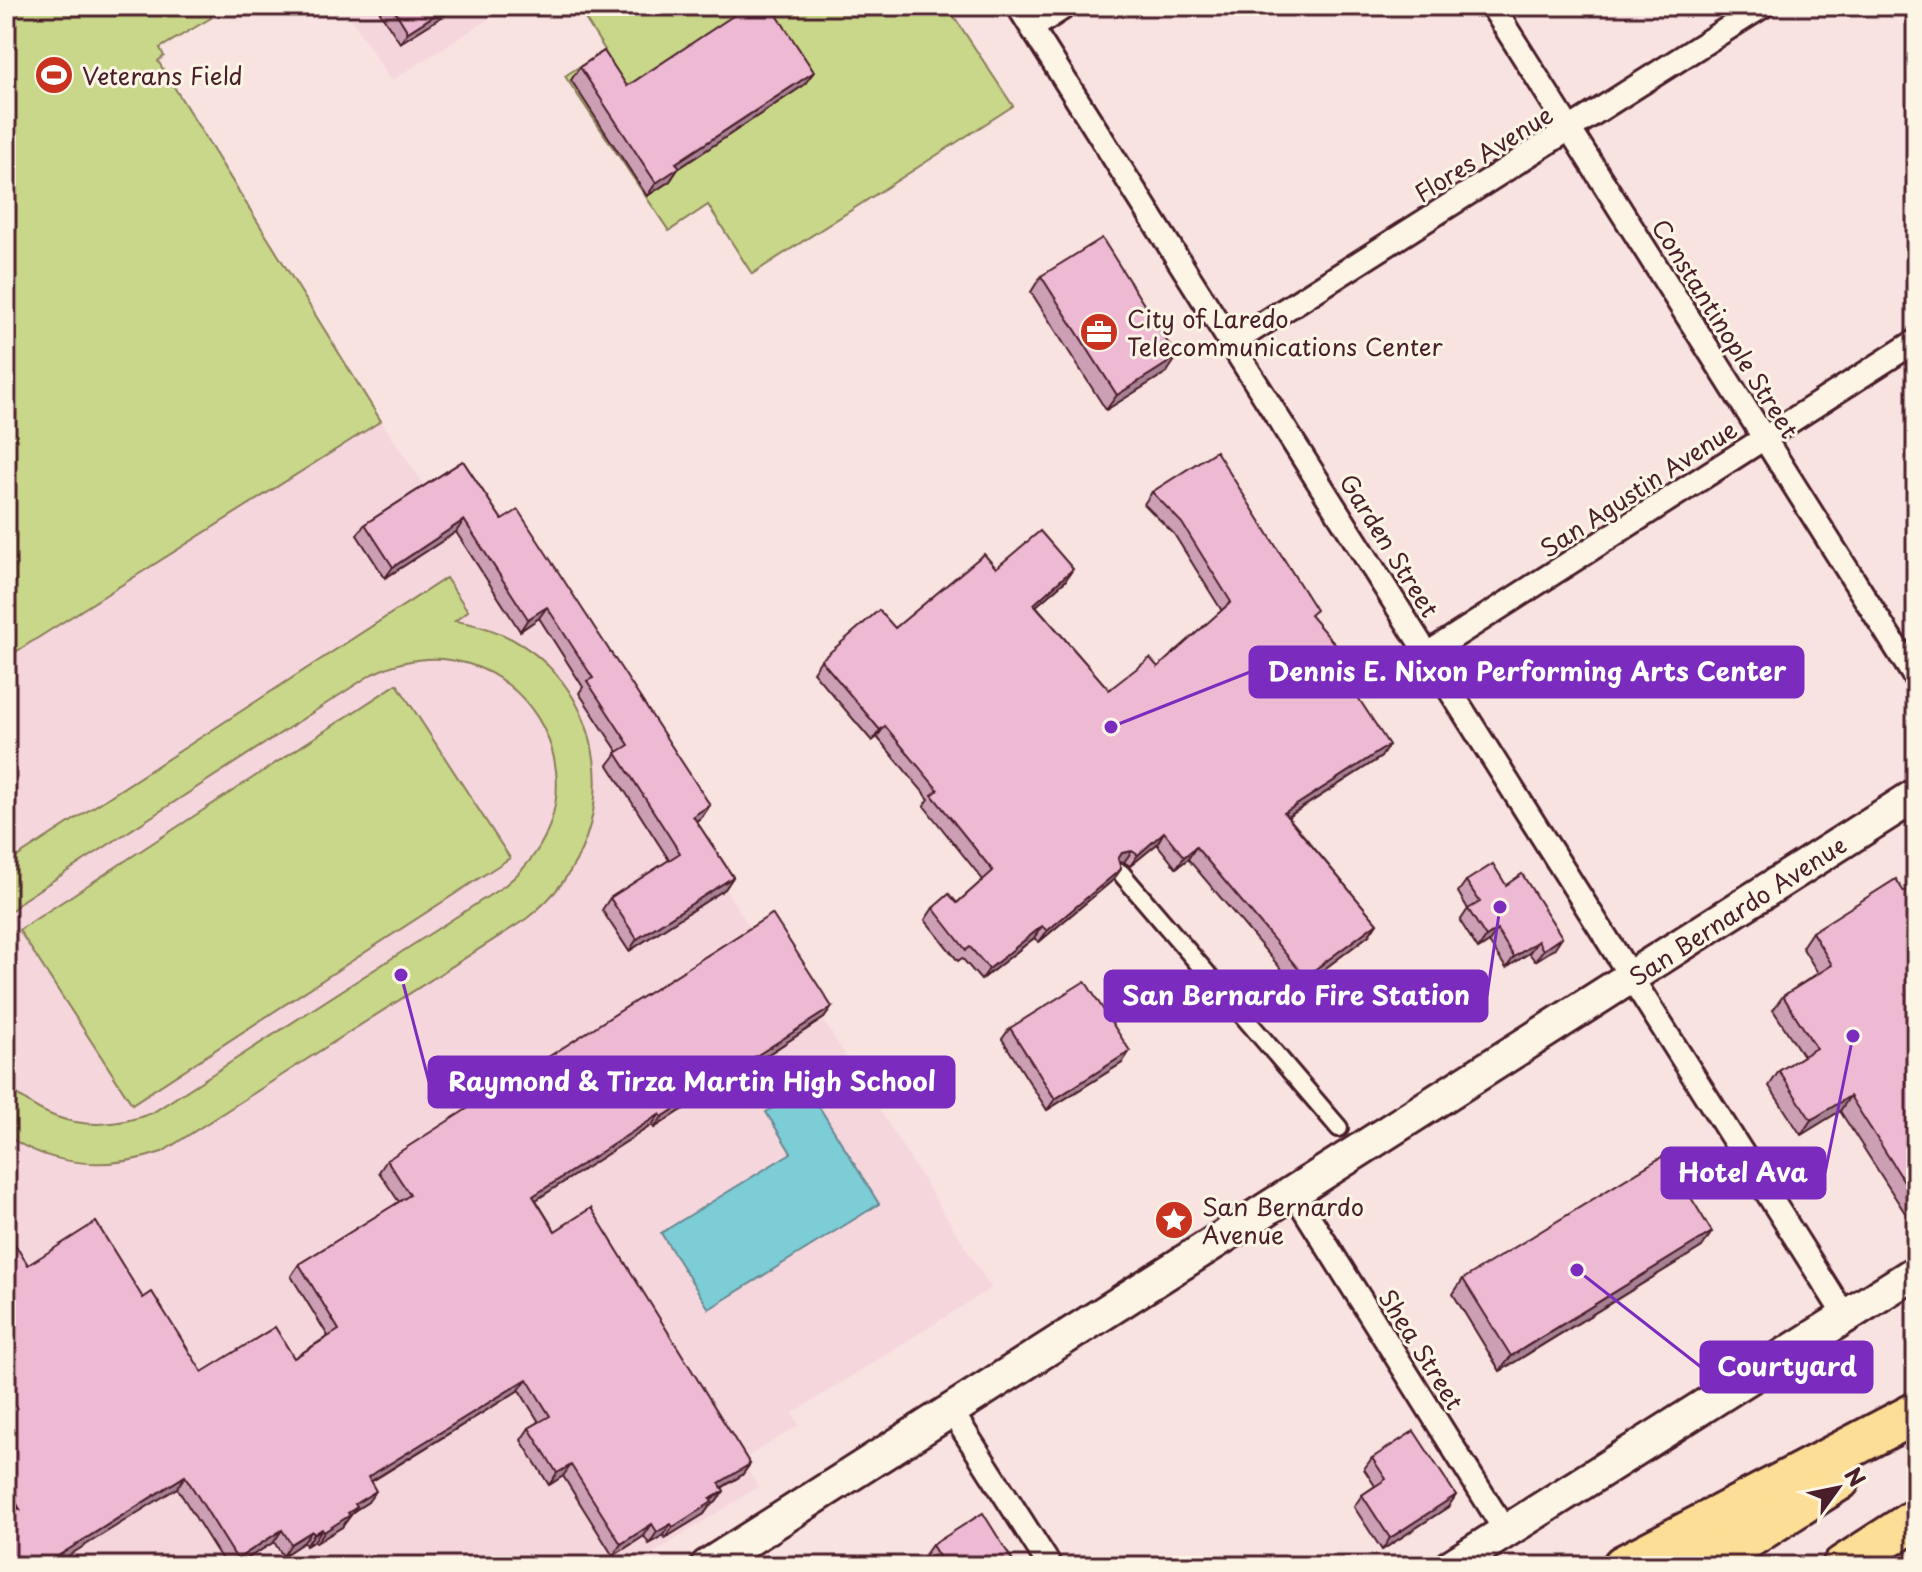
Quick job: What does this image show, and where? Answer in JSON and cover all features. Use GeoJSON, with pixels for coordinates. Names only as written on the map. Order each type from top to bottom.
{"type":"FeatureCollection","features":[{"type":"Feature","properties":{"kind":"highway"},"geometry":{"type":"LineString","coordinates":[[1623,1566],[1916,1413]]}},
{"type":"Feature","properties":{"kind":"highway"},"geometry":{"type":"LineString","coordinates":[[1704,1566],[1916,1430]]}},
{"type":"Feature","properties":{"kind":"highway"},"geometry":{"type":"LineString","coordinates":[[1843,1566],[1916,1519]]}},
{"type":"Feature","properties":{"kind":"main road","name":"San Bernardo Avenue"},"geometry":{"type":"LineString","coordinates":[[707,1566],[1916,795]]}},
{"type":"Feature","properties":{"kind":"main road"},"geometry":{"type":"LineString","coordinates":[[1451,1566],[1916,1272]]}},
{"type":"Feature","properties":{"kind":"street","name":"Garden Street"},"geometry":{"type":"LineString","coordinates":[[1018,6],[1845,1316]]}},
{"type":"Feature","properties":{"kind":"street"},"geometry":{"type":"LineString","coordinates":[[1032,28],[1066,6]]}},
{"type":"Feature","properties":{"kind":"street","name":"Constantinople Street"},"geometry":{"type":"LineString","coordinates":[[1492,6],[1916,679]]}},
{"type":"Feature","properties":{"kind":"street","name":"Flores Avenue"},"geometry":{"type":"LineString","coordinates":[[1231,344],[1763,6]]}},
{"type":"Feature","properties":{"kind":"street","name":"San Agustin Avenue"},"geometry":{"type":"LineString","coordinates":[[1427,654],[1916,341]]}},
{"type":"Feature","properties":{"kind":"street"},"geometry":{"type":"LineString","coordinates":[[1121,873],[1339,1128]]}},
{"type":"Feature","properties":{"kind":"street","name":"Shea Street"},"geometry":{"type":"LineString","coordinates":[[1294,1193],[1506,1532]]}},
{"type":"Feature","properties":{"kind":"street"},"geometry":{"type":"LineString","coordinates":[[952,1412],[1050,1566]]}},
{"type":"Feature","properties":{"kind":"shaded area"},"geometry":{"type":"Polygon","coordinates":[[[343,6],[509,6],[391,81],[343,6]]]}},
{"type":"Feature","properties":{"kind":"shaded area"},"geometry":{"type":"Polygon","coordinates":[[[381,421],[427,489],[482,514],[504,513],[702,817],[686,828],[753,932],[764,926],[991,1288],[793,1413],[799,1425],[742,1460],[758,1487],[633,1566],[6,1566],[6,658],[381,421]]]}},
{"type":"Feature","properties":{"kind":"green space"},"geometry":{"type":"Polygon","coordinates":[[[6,6],[210,6],[211,18],[160,48],[164,56],[158,61],[381,421],[6,658],[6,6]]]}},
{"type":"Feature","properties":{"kind":"green space"},"geometry":{"type":"Polygon","coordinates":[[[577,6],[947,6],[1013,106],[752,274],[708,205],[669,231],[565,76],[605,50],[577,6]]]}},
{"type":"Feature","properties":{"kind":"green space"},"geometry":{"type":"Polygon","coordinates":[[[446,578],[468,611],[455,621],[506,636],[546,664],[575,701],[591,744],[595,791],[586,837],[563,881],[526,919],[162,1152],[122,1162],[82,1163],[43,1154],[6,1135],[6,1084],[39,1109],[74,1122],[112,1123],[152,1113],[504,886],[540,846],[556,802],[554,758],[537,717],[508,685],[470,664],[423,659],[372,674],[23,900],[6,916],[6,864],[446,578]]]}},
{"type":"Feature","properties":{"kind":"green space"},"geometry":{"type":"Polygon","coordinates":[[[397,684],[510,858],[132,1104],[19,930],[397,684]]]}},
{"type":"Feature","properties":{"kind":"water"},"geometry":{"type":"Polygon","coordinates":[[[807,1087],[879,1204],[709,1309],[661,1233],[791,1153],[766,1112],[807,1087]]]}},
{"type":"Feature","properties":{"kind":"building"},"geometry":{"type":"Polygon","coordinates":[[[392,6],[449,6],[408,32],[392,6]]]}},
{"type":"Feature","properties":{"kind":"building"},"geometry":{"type":"Polygon","coordinates":[[[748,6],[771,6],[814,72],[676,163],[680,167],[656,183],[580,67],[604,51],[627,86],[748,6]]]}},
{"type":"Feature","properties":{"kind":"building","name":"City of Laredo Telecommunications Center"},"geometry":{"type":"Polygon","coordinates":[[[1102,238],[1177,357],[1117,395],[1041,276],[1102,238]]]}},
{"type":"Feature","properties":{"kind":"building"},"geometry":{"type":"Polygon","coordinates":[[[1216,451],[1316,610],[1310,615],[1357,670],[1346,679],[1389,745],[1284,813],[1377,923],[1305,977],[1196,847],[1184,857],[1164,832],[1138,855],[1132,851],[1122,853],[1118,859],[1121,869],[1047,931],[1042,926],[989,969],[970,947],[966,950],[933,908],[949,894],[957,903],[993,871],[932,795],[938,790],[885,726],[880,730],[821,660],[879,610],[895,628],[984,554],[996,568],[1040,531],[1073,569],[1034,604],[1109,690],[1150,658],[1158,667],[1231,602],[1182,523],[1152,492],[1216,451]]]}},
{"type":"Feature","properties":{"kind":"building"},"geometry":{"type":"Polygon","coordinates":[[[463,461],[502,520],[518,510],[710,805],[693,816],[733,877],[637,939],[610,898],[680,853],[616,753],[629,745],[587,681],[593,678],[547,607],[528,619],[464,520],[393,567],[365,524],[463,461]]]}},
{"type":"Feature","properties":{"kind":"building"},"geometry":{"type":"Polygon","coordinates":[[[1493,864],[1506,885],[1522,874],[1562,937],[1543,950],[1538,941],[1514,957],[1497,930],[1486,937],[1468,909],[1480,902],[1466,881],[1493,864]]]}},
{"type":"Feature","properties":{"kind":"building"},"geometry":{"type":"Polygon","coordinates":[[[1896,879],[1904,892],[1916,885],[1916,1200],[1850,1096],[1811,1120],[1779,1071],[1816,1048],[1783,996],[1832,965],[1812,932],[1896,879]]]}},
{"type":"Feature","properties":{"kind":"building"},"geometry":{"type":"Polygon","coordinates":[[[772,914],[832,1007],[533,1196],[555,1231],[591,1208],[750,1464],[719,1483],[724,1491],[710,1499],[712,1502],[673,1527],[671,1524],[657,1532],[652,1524],[621,1544],[571,1465],[557,1473],[529,1428],[550,1416],[527,1379],[368,1477],[376,1491],[355,1504],[357,1507],[348,1513],[350,1515],[324,1532],[322,1529],[314,1534],[312,1531],[291,1544],[282,1530],[237,1559],[185,1476],[42,1566],[6,1566],[6,1505],[20,1509],[6,1486],[6,1231],[28,1265],[96,1222],[143,1298],[152,1292],[202,1372],[275,1327],[294,1358],[339,1330],[299,1264],[410,1195],[387,1160],[772,914]]]}},
{"type":"Feature","properties":{"kind":"building"},"geometry":{"type":"Polygon","coordinates":[[[1085,981],[1130,1051],[1055,1099],[1010,1028],[1085,981]]]}},
{"type":"Feature","properties":{"kind":"building"},"geometry":{"type":"Polygon","coordinates":[[[1665,1155],[1712,1232],[1511,1356],[1463,1279],[1665,1155]]]}},
{"type":"Feature","properties":{"kind":"building"},"geometry":{"type":"Polygon","coordinates":[[[1414,1431],[1456,1495],[1390,1538],[1362,1495],[1386,1479],[1372,1458],[1414,1431]]]}},
{"type":"Feature","properties":{"kind":"building"},"geometry":{"type":"Polygon","coordinates":[[[983,1513],[1016,1566],[945,1566],[932,1545],[983,1513]]]}},
{"type":"Feature","properties":{"kind":"place","name":"Veterans Field"},"geometry":{"type":"Point","coordinates":[54,75]}},
{"type":"Feature","properties":{"kind":"place","name":"City of Laredo Telecommunications Center"},"geometry":{"type":"Point","coordinates":[1099,332]}},
{"type":"Feature","properties":{"kind":"place","name":"Dennis E. Nixon Performing Arts Center"},"geometry":{"type":"Point","coordinates":[1111,727]}},
{"type":"Feature","properties":{"kind":"place","name":"San Bernardo Fire Station"},"geometry":{"type":"Point","coordinates":[1500,907]}},
{"type":"Feature","properties":{"kind":"place","name":"Raymond & Tirza Martin High School"},"geometry":{"type":"Point","coordinates":[401,975]}},
{"type":"Feature","properties":{"kind":"place","name":"Hotel Ava"},"geometry":{"type":"Point","coordinates":[1853,1036]}},
{"type":"Feature","properties":{"kind":"place","name":"San Bernardo Avenue"},"geometry":{"type":"Point","coordinates":[1174,1220]}},
{"type":"Feature","properties":{"kind":"place","name":"Courtyard"},"geometry":{"type":"Point","coordinates":[1577,1270]}}]}
